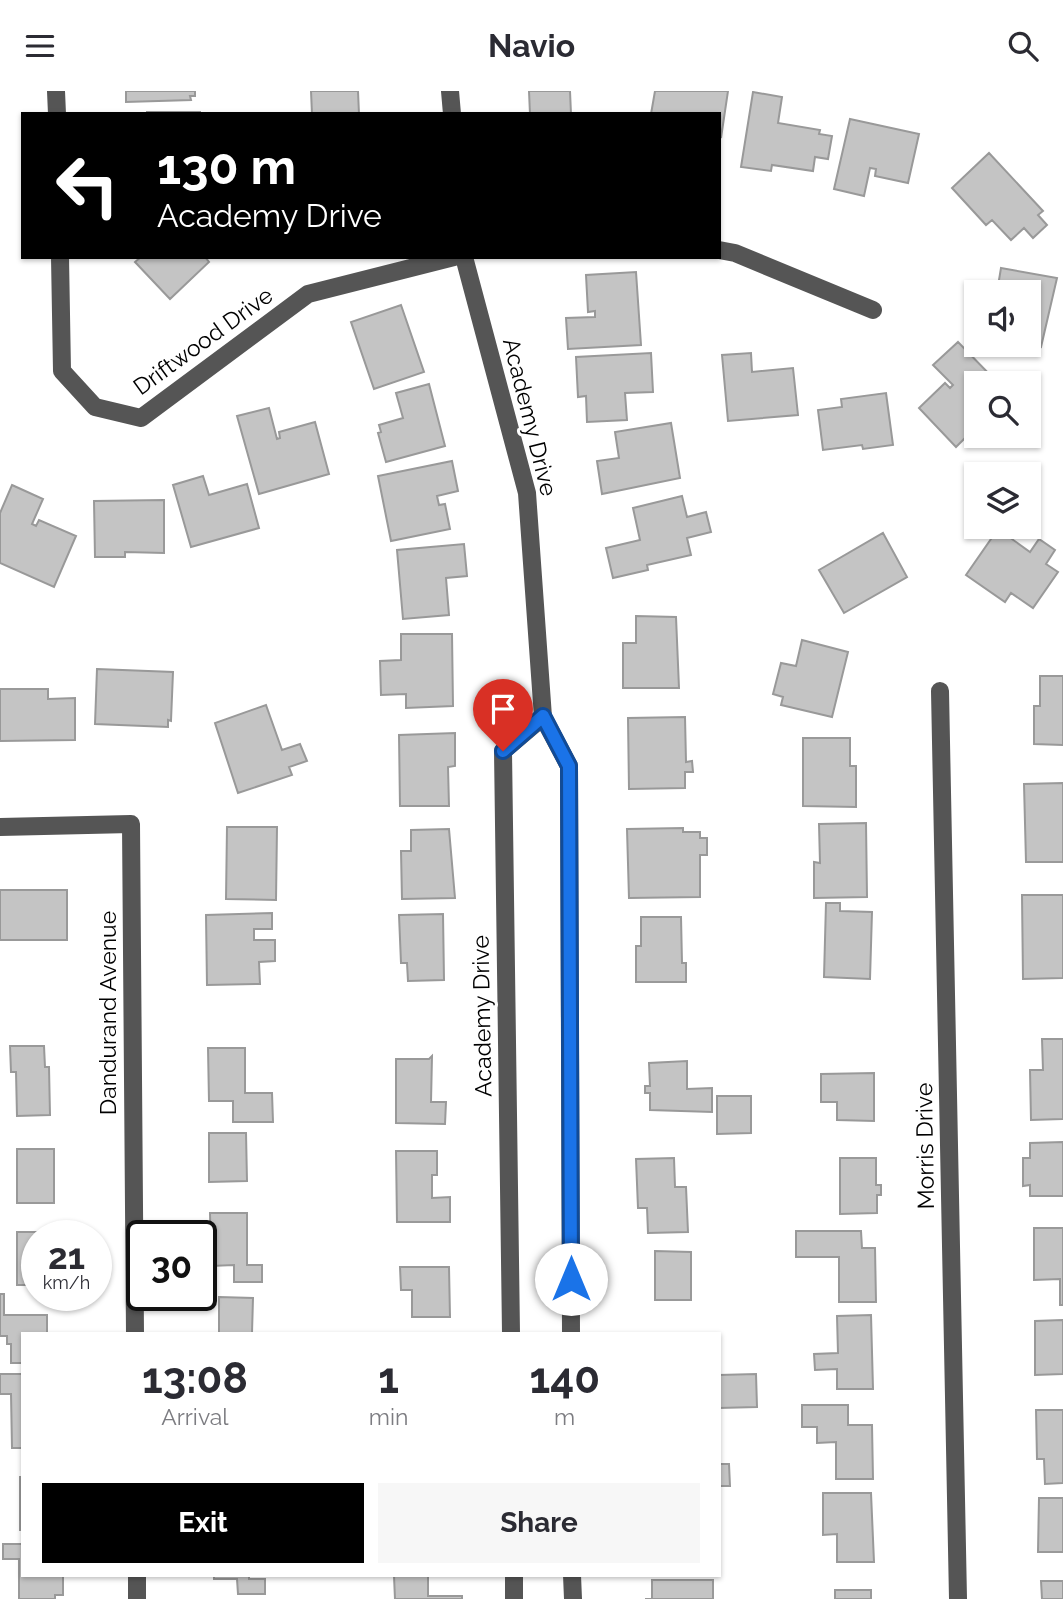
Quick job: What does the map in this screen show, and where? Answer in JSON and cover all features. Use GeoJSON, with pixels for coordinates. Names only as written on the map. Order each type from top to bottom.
{"type":"FeatureCollection","features":[{"type":"Feature","properties":{"kind":"street"},"geometry":{"type":"LineString","coordinates":[[56,91],[57,112]]}},
{"type":"Feature","properties":{"kind":"street"},"geometry":{"type":"LineString","coordinates":[[450,91],[452,112]]}},
{"type":"Feature","properties":{"kind":"street"},"geometry":{"type":"LineString","coordinates":[[721,250],[736,253],[873,310]]}},
{"type":"Feature","properties":{"kind":"street","name":"Driftwood Drive"},"geometry":{"type":"LineString","coordinates":[[60,259],[62,371],[95,407],[141,418],[308,294],[446,259]]}},
{"type":"Feature","properties":{"kind":"street","name":"Academy Drive"},"geometry":{"type":"LineString","coordinates":[[465,259],[527,493],[543,716],[569,766],[571,1332]]}},
{"type":"Feature","properties":{"kind":"street","name":"Morris Drive"},"geometry":{"type":"LineString","coordinates":[[940,691],[958,1599]]}},
{"type":"Feature","properties":{"kind":"street","name":"Academy Drive"},"geometry":{"type":"LineString","coordinates":[[511,1332],[503,751],[543,716]]}},
{"type":"Feature","properties":{"kind":"street","name":"Dandurand Avenue"},"geometry":{"type":"LineString","coordinates":[[0,828],[131,824],[135,1332]]}},
{"type":"Feature","properties":{"kind":"street"},"geometry":{"type":"LineString","coordinates":[[137,1577],[137,1599]]}},
{"type":"Feature","properties":{"kind":"street"},"geometry":{"type":"LineString","coordinates":[[514,1577],[514,1599]]}},
{"type":"Feature","properties":{"kind":"street"},"geometry":{"type":"LineString","coordinates":[[572,1577],[573,1599]]}},
{"type":"Feature","properties":{"kind":"building"},"geometry":{"type":"Polygon","coordinates":[[[126,91],[195,91],[195,96],[190,96],[191,100],[126,102],[126,91]]]}},
{"type":"Feature","properties":{"kind":"building"},"geometry":{"type":"Polygon","coordinates":[[[311,91],[358,91],[359,112],[312,112],[311,91]]]}},
{"type":"Feature","properties":{"kind":"building"},"geometry":{"type":"Polygon","coordinates":[[[529,91],[570,91],[571,112],[530,112],[529,91]]]}},
{"type":"Feature","properties":{"kind":"building"},"geometry":{"type":"Polygon","coordinates":[[[655,91],[728,91],[721,138],[721,112],[651,112],[655,91]]]}},
{"type":"Feature","properties":{"kind":"building"},"geometry":{"type":"Polygon","coordinates":[[[753,92],[782,97],[778,123],[820,130],[819,134],[832,136],[828,159],[815,157],[813,171],[772,165],[771,171],[741,167],[753,92]]]}},
{"type":"Feature","properties":{"kind":"building"},"geometry":{"type":"Polygon","coordinates":[[[850,119],[919,134],[908,183],[875,176],[876,169],[870,168],[864,196],[834,189],[850,119]]]}},
{"type":"Feature","properties":{"kind":"building"},"geometry":{"type":"Polygon","coordinates":[[[989,153],[1043,211],[1038,215],[1047,225],[1033,238],[1024,228],[1011,240],[992,220],[986,225],[952,188],[989,153]]]}},
{"type":"Feature","properties":{"kind":"building"},"geometry":{"type":"Polygon","coordinates":[[[139,259],[207,259],[209,262],[170,299],[135,262],[139,259]]]}},
{"type":"Feature","properties":{"kind":"building"},"geometry":{"type":"Polygon","coordinates":[[[1001,268],[1057,278],[1041,347],[1041,280],[999,280],[1001,268]]]}},
{"type":"Feature","properties":{"kind":"building"},"geometry":{"type":"Polygon","coordinates":[[[636,272],[641,345],[568,349],[566,318],[595,317],[595,311],[588,312],[586,275],[636,272]]]}},
{"type":"Feature","properties":{"kind":"building"},"geometry":{"type":"Polygon","coordinates":[[[401,305],[424,372],[374,389],[351,322],[401,305]]]}},
{"type":"Feature","properties":{"kind":"building"},"geometry":{"type":"Polygon","coordinates":[[[958,342],[964,348],[964,357],[973,357],[986,371],[964,371],[964,439],[956,447],[919,408],[945,383],[950,388],[953,385],[933,365],[958,342]]]}},
{"type":"Feature","properties":{"kind":"building"},"geometry":{"type":"Polygon","coordinates":[[[651,353],[653,392],[625,393],[627,420],[587,422],[586,396],[578,397],[576,357],[651,353]]]}},
{"type":"Feature","properties":{"kind":"building"},"geometry":{"type":"Polygon","coordinates":[[[751,353],[752,372],[793,368],[798,415],[728,421],[722,355],[751,353]]]}},
{"type":"Feature","properties":{"kind":"building"},"geometry":{"type":"Polygon","coordinates":[[[429,384],[445,446],[386,462],[378,433],[381,432],[379,425],[403,418],[396,393],[429,384]]]}},
{"type":"Feature","properties":{"kind":"building"},"geometry":{"type":"Polygon","coordinates":[[[886,393],[893,445],[863,449],[862,445],[823,450],[818,410],[842,407],[841,399],[886,393]]]}},
{"type":"Feature","properties":{"kind":"building"},"geometry":{"type":"Polygon","coordinates":[[[269,408],[277,439],[280,438],[279,432],[315,422],[329,474],[259,494],[237,416],[269,408]]]}},
{"type":"Feature","properties":{"kind":"building"},"geometry":{"type":"Polygon","coordinates":[[[671,423],[680,478],[602,494],[597,461],[619,458],[615,432],[671,423]]]}},
{"type":"Feature","properties":{"kind":"building"},"geometry":{"type":"Polygon","coordinates":[[[452,461],[458,491],[437,496],[439,505],[445,504],[450,529],[391,541],[378,476],[452,461]]]}},
{"type":"Feature","properties":{"kind":"building"},"geometry":{"type":"Polygon","coordinates":[[[203,476],[209,495],[247,484],[259,528],[191,547],[173,485],[203,476]]]}},
{"type":"Feature","properties":{"kind":"building"},"geometry":{"type":"Polygon","coordinates":[[[12,485],[43,499],[32,524],[36,526],[39,520],[76,536],[54,587],[0,563],[0,513],[12,485]]]}},
{"type":"Feature","properties":{"kind":"building"},"geometry":{"type":"Polygon","coordinates":[[[682,496],[687,517],[706,512],[711,532],[687,538],[691,555],[647,565],[648,570],[613,578],[606,548],[640,540],[633,508],[682,496]]]}},
{"type":"Feature","properties":{"kind":"building"},"geometry":{"type":"Polygon","coordinates":[[[164,500],[164,553],[125,552],[125,557],[95,557],[94,501],[164,500]]]}},
{"type":"Feature","properties":{"kind":"building"},"geometry":{"type":"Polygon","coordinates":[[[883,533],[907,577],[844,613],[819,570],[883,533]]]}},
{"type":"Feature","properties":{"kind":"building"},"geometry":{"type":"Polygon","coordinates":[[[991,539],[1012,539],[1030,552],[1039,539],[1055,550],[1046,564],[1058,572],[1033,608],[1011,593],[1005,602],[966,575],[991,539]]]}},
{"type":"Feature","properties":{"kind":"building"},"geometry":{"type":"Polygon","coordinates":[[[464,544],[467,576],[446,578],[449,615],[403,619],[397,550],[464,544]]]}},
{"type":"Feature","properties":{"kind":"building"},"geometry":{"type":"Polygon","coordinates":[[[636,616],[676,617],[679,688],[623,688],[623,643],[636,643],[636,616]]]}},
{"type":"Feature","properties":{"kind":"building"},"geometry":{"type":"Polygon","coordinates":[[[401,634],[452,634],[453,706],[406,708],[406,694],[381,695],[380,661],[401,660],[401,634]]]}},
{"type":"Feature","properties":{"kind":"building"},"geometry":{"type":"Polygon","coordinates":[[[802,640],[848,652],[832,717],[781,705],[783,697],[773,694],[781,663],[796,666],[802,640]]]}},
{"type":"Feature","properties":{"kind":"building"},"geometry":{"type":"Polygon","coordinates":[[[97,669],[173,672],[171,721],[168,720],[168,727],[95,724],[97,669]]]}},
{"type":"Feature","properties":{"kind":"building"},"geometry":{"type":"Polygon","coordinates":[[[1040,676],[1063,676],[1063,745],[1034,744],[1034,706],[1040,706],[1040,676]]]}},
{"type":"Feature","properties":{"kind":"building"},"geometry":{"type":"Polygon","coordinates":[[[0,689],[48,689],[48,699],[75,698],[75,740],[0,741],[0,689]]]}},
{"type":"Feature","properties":{"kind":"building"},"geometry":{"type":"Polygon","coordinates":[[[266,705],[282,750],[300,744],[307,761],[289,767],[292,775],[238,793],[215,723],[266,705]]]}},
{"type":"Feature","properties":{"kind":"building"},"geometry":{"type":"Polygon","coordinates":[[[685,717],[686,762],[692,761],[693,772],[685,772],[685,788],[629,789],[628,718],[685,717]]]}},
{"type":"Feature","properties":{"kind":"building"},"geometry":{"type":"Polygon","coordinates":[[[455,733],[455,766],[448,767],[449,806],[400,806],[399,735],[455,733]]]}},
{"type":"Feature","properties":{"kind":"building"},"geometry":{"type":"Polygon","coordinates":[[[803,738],[850,738],[850,766],[856,766],[856,807],[803,806],[803,738]]]}},
{"type":"Feature","properties":{"kind":"building"},"geometry":{"type":"Polygon","coordinates":[[[1063,783],[1063,862],[1026,862],[1024,784],[1063,783]]]}},
{"type":"Feature","properties":{"kind":"building"},"geometry":{"type":"Polygon","coordinates":[[[866,823],[867,897],[814,898],[814,862],[820,863],[819,824],[866,823]]]}},
{"type":"Feature","properties":{"kind":"building"},"geometry":{"type":"Polygon","coordinates":[[[227,827],[277,827],[276,900],[226,899],[227,827]]]}},
{"type":"Feature","properties":{"kind":"building"},"geometry":{"type":"Polygon","coordinates":[[[683,828],[683,832],[700,832],[700,838],[707,838],[707,855],[700,855],[700,897],[629,898],[627,829],[683,828]]]}},
{"type":"Feature","properties":{"kind":"building"},"geometry":{"type":"Polygon","coordinates":[[[449,829],[455,898],[402,899],[401,851],[411,851],[411,830],[449,829]]]}},
{"type":"Feature","properties":{"kind":"building"},"geometry":{"type":"Polygon","coordinates":[[[0,890],[67,890],[67,940],[0,940],[0,890]]]}},
{"type":"Feature","properties":{"kind":"building"},"geometry":{"type":"Polygon","coordinates":[[[1022,895],[1063,895],[1063,978],[1023,979],[1022,895]]]}},
{"type":"Feature","properties":{"kind":"building"},"geometry":{"type":"Polygon","coordinates":[[[826,903],[840,903],[840,911],[872,912],[870,979],[824,977],[826,903]]]}},
{"type":"Feature","properties":{"kind":"building"},"geometry":{"type":"Polygon","coordinates":[[[272,913],[272,929],[254,929],[254,940],[275,940],[275,961],[259,962],[260,984],[207,985],[206,915],[272,913]]]}},
{"type":"Feature","properties":{"kind":"building"},"geometry":{"type":"Polygon","coordinates":[[[443,914],[444,980],[408,981],[407,963],[401,963],[399,915],[443,914]]]}},
{"type":"Feature","properties":{"kind":"building"},"geometry":{"type":"Polygon","coordinates":[[[641,917],[681,917],[682,963],[686,963],[686,982],[636,982],[636,946],[641,946],[641,917]]]}},
{"type":"Feature","properties":{"kind":"building"},"geometry":{"type":"Polygon","coordinates":[[[1042,1039],[1063,1039],[1063,1119],[1031,1120],[1030,1070],[1043,1070],[1042,1039]]]}},
{"type":"Feature","properties":{"kind":"building"},"geometry":{"type":"Polygon","coordinates":[[[10,1046],[44,1046],[45,1067],[49,1067],[50,1115],[17,1116],[16,1072],[11,1072],[10,1046]]]}},
{"type":"Feature","properties":{"kind":"building"},"geometry":{"type":"Polygon","coordinates":[[[208,1048],[245,1048],[245,1093],[272,1093],[273,1122],[233,1122],[233,1101],[209,1101],[208,1048]]]}},
{"type":"Feature","properties":{"kind":"building"},"geometry":{"type":"Polygon","coordinates":[[[432,1056],[431,1102],[446,1102],[445,1124],[396,1123],[396,1059],[429,1059],[432,1056]]]}},
{"type":"Feature","properties":{"kind":"building"},"geometry":{"type":"Polygon","coordinates":[[[687,1061],[687,1089],[712,1088],[712,1112],[650,1110],[650,1093],[645,1093],[645,1086],[650,1086],[649,1063],[687,1061]]]}},
{"type":"Feature","properties":{"kind":"building"},"geometry":{"type":"Polygon","coordinates":[[[874,1073],[874,1121],[837,1120],[837,1102],[821,1102],[821,1074],[874,1073]]]}},
{"type":"Feature","properties":{"kind":"building"},"geometry":{"type":"Polygon","coordinates":[[[717,1096],[751,1096],[751,1133],[717,1134],[717,1096]]]}},
{"type":"Feature","properties":{"kind":"building"},"geometry":{"type":"Polygon","coordinates":[[[209,1133],[246,1133],[247,1181],[209,1182],[209,1133]]]}},
{"type":"Feature","properties":{"kind":"building"},"geometry":{"type":"Polygon","coordinates":[[[1063,1142],[1063,1196],[1030,1196],[1030,1185],[1023,1186],[1023,1158],[1030,1158],[1030,1143],[1063,1142]]]}},
{"type":"Feature","properties":{"kind":"building"},"geometry":{"type":"Polygon","coordinates":[[[17,1149],[54,1149],[54,1203],[17,1203],[17,1149]]]}},
{"type":"Feature","properties":{"kind":"building"},"geometry":{"type":"Polygon","coordinates":[[[396,1151],[437,1151],[437,1175],[432,1175],[432,1198],[450,1197],[450,1222],[397,1222],[396,1151]]]}},
{"type":"Feature","properties":{"kind":"building"},"geometry":{"type":"Polygon","coordinates":[[[674,1158],[675,1187],[686,1187],[688,1232],[648,1233],[647,1208],[638,1208],[636,1159],[674,1158]]]}},
{"type":"Feature","properties":{"kind":"building"},"geometry":{"type":"Polygon","coordinates":[[[840,1158],[876,1158],[876,1185],[881,1185],[881,1195],[877,1195],[877,1213],[840,1214],[840,1158]]]}},
{"type":"Feature","properties":{"kind":"building"},"geometry":{"type":"Polygon","coordinates":[[[210,1213],[247,1213],[247,1265],[262,1265],[262,1282],[234,1282],[234,1265],[217,1266],[217,1220],[210,1220],[210,1213]]]}},
{"type":"Feature","properties":{"kind":"building"},"geometry":{"type":"Polygon","coordinates":[[[1034,1228],[1063,1228],[1063,1305],[1060,1305],[1060,1279],[1034,1280],[1034,1228]]]}},
{"type":"Feature","properties":{"kind":"building"},"geometry":{"type":"Polygon","coordinates":[[[796,1231],[861,1231],[862,1248],[875,1248],[876,1302],[839,1302],[839,1257],[796,1257],[796,1231]]]}},
{"type":"Feature","properties":{"kind":"building"},"geometry":{"type":"Polygon","coordinates":[[[17,1232],[21,1232],[21,1285],[17,1285],[17,1232]]]}},
{"type":"Feature","properties":{"kind":"building"},"geometry":{"type":"Polygon","coordinates":[[[655,1251],[691,1252],[691,1300],[655,1300],[655,1251]]]}},
{"type":"Feature","properties":{"kind":"building"},"geometry":{"type":"Polygon","coordinates":[[[400,1267],[449,1267],[450,1317],[412,1317],[412,1290],[401,1290],[400,1267]]]}},
{"type":"Feature","properties":{"kind":"building"},"geometry":{"type":"Polygon","coordinates":[[[0,1294],[4,1294],[4,1315],[47,1315],[47,1332],[21,1332],[21,1363],[11,1363],[11,1344],[7,1344],[7,1336],[0,1336],[0,1294]]]}},
{"type":"Feature","properties":{"kind":"building"},"geometry":{"type":"Polygon","coordinates":[[[219,1297],[253,1298],[252,1332],[219,1332],[219,1297]]]}},
{"type":"Feature","properties":{"kind":"building"},"geometry":{"type":"Polygon","coordinates":[[[871,1315],[873,1389],[837,1389],[837,1369],[815,1370],[814,1354],[838,1353],[837,1316],[871,1315]]]}},
{"type":"Feature","properties":{"kind":"building"},"geometry":{"type":"Polygon","coordinates":[[[1063,1320],[1063,1374],[1035,1375],[1035,1321],[1063,1320]]]}},
{"type":"Feature","properties":{"kind":"building"},"geometry":{"type":"Polygon","coordinates":[[[0,1374],[21,1374],[21,1448],[12,1448],[11,1394],[0,1394],[0,1374]]]}},
{"type":"Feature","properties":{"kind":"building"},"geometry":{"type":"Polygon","coordinates":[[[756,1374],[757,1407],[721,1408],[721,1375],[756,1374]]]}},
{"type":"Feature","properties":{"kind":"building"},"geometry":{"type":"Polygon","coordinates":[[[802,1405],[848,1405],[848,1425],[872,1425],[873,1479],[836,1479],[836,1442],[817,1443],[817,1427],[802,1427],[802,1405]]]}},
{"type":"Feature","properties":{"kind":"building"},"geometry":{"type":"Polygon","coordinates":[[[1036,1410],[1063,1410],[1063,1483],[1045,1484],[1044,1459],[1037,1459],[1036,1410]]]}},
{"type":"Feature","properties":{"kind":"building"},"geometry":{"type":"Polygon","coordinates":[[[721,1464],[729,1464],[730,1486],[721,1486],[721,1464]]]}},
{"type":"Feature","properties":{"kind":"building"},"geometry":{"type":"Polygon","coordinates":[[[20,1477],[21,1477],[21,1530],[20,1477]]]}},
{"type":"Feature","properties":{"kind":"building"},"geometry":{"type":"Polygon","coordinates":[[[823,1493],[871,1493],[874,1562],[837,1562],[837,1534],[823,1535],[823,1493]]]}},
{"type":"Feature","properties":{"kind":"building"},"geometry":{"type":"Polygon","coordinates":[[[1039,1498],[1063,1498],[1063,1552],[1038,1552],[1039,1498]]]}},
{"type":"Feature","properties":{"kind":"building"},"geometry":{"type":"Polygon","coordinates":[[[3,1544],[21,1544],[21,1577],[63,1577],[63,1595],[55,1595],[55,1599],[19,1599],[19,1559],[3,1559],[3,1544]]]}},
{"type":"Feature","properties":{"kind":"building"},"geometry":{"type":"Polygon","coordinates":[[[249,1577],[265,1579],[265,1594],[238,1594],[237,1579],[214,1579],[249,1577]]]}},
{"type":"Feature","properties":{"kind":"building"},"geometry":{"type":"Polygon","coordinates":[[[394,1577],[428,1577],[428,1596],[462,1596],[462,1599],[395,1599],[394,1577]]]}},
{"type":"Feature","properties":{"kind":"building"},"geometry":{"type":"Polygon","coordinates":[[[652,1580],[713,1580],[713,1599],[652,1599],[652,1580]]]}},
{"type":"Feature","properties":{"kind":"building"},"geometry":{"type":"Polygon","coordinates":[[[1041,1581],[1063,1581],[1063,1599],[1042,1599],[1041,1581]]]}},
{"type":"Feature","properties":{"kind":"building"},"geometry":{"type":"Polygon","coordinates":[[[835,1590],[871,1590],[871,1599],[835,1599],[835,1590]]]}},
{"type":"Feature","properties":{"kind":"route"},"geometry":{"type":"LineString","coordinates":[[503,751],[543,716],[569,766],[571,1279]]}}]}
